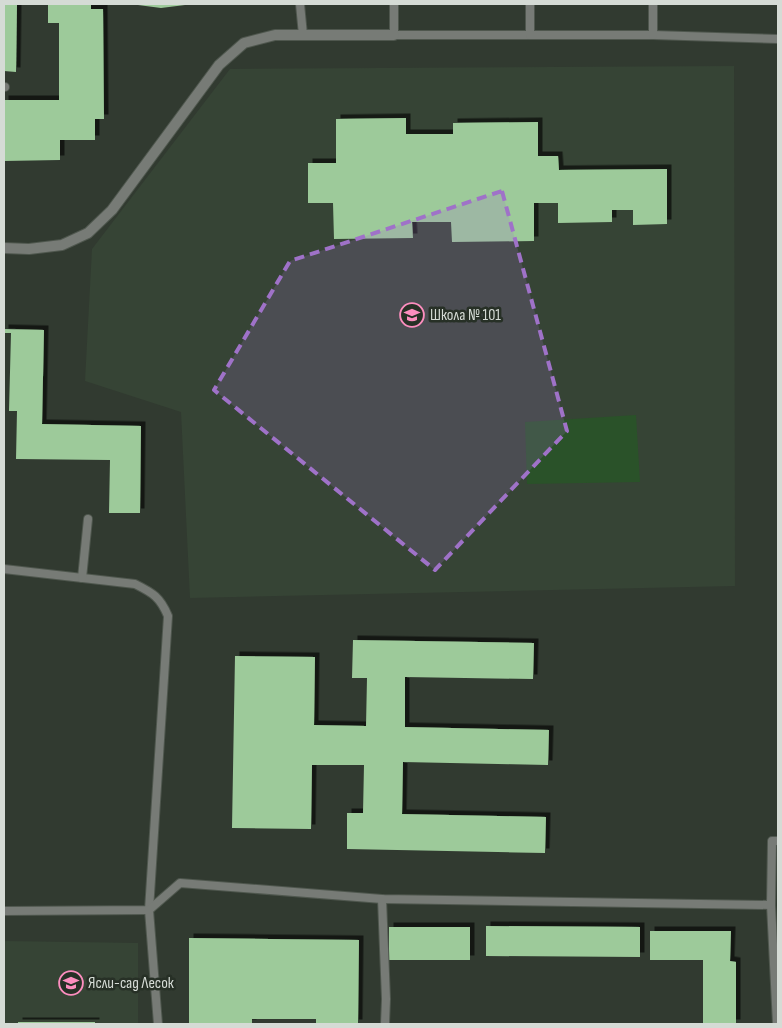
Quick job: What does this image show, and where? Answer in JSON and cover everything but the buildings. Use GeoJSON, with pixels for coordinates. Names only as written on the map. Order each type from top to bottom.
{"type":"FeatureCollection","features":[{"type":"Feature","properties":{"kind":"street"},"geometry":{"type":"LineString","coordinates":[[4,248],[29,249],[62,245],[88,233],[112,210],[219,65],[244,43],[275,35],[394,35]]}},
{"type":"Feature","properties":{"kind":"lane"},"geometry":{"type":"LineString","coordinates":[[300,4],[302,35]]}},
{"type":"Feature","properties":{"kind":"lane"},"geometry":{"type":"LineString","coordinates":[[394,4],[394,35],[653,35],[778,39]]}},
{"type":"Feature","properties":{"kind":"lane"},"geometry":{"type":"LineString","coordinates":[[530,4],[530,35]]}},
{"type":"Feature","properties":{"kind":"lane"},"geometry":{"type":"LineString","coordinates":[[653,4],[653,35]]}},
{"type":"Feature","properties":{"kind":"lane"},"geometry":{"type":"LineString","coordinates":[[82,578],[88,519]]}},
{"type":"Feature","properties":{"kind":"lane"},"geometry":{"type":"LineString","coordinates":[[4,569],[135,584],[153,593],[164,606],[168,616],[149,910],[158,1024]]}},
{"type":"Feature","properties":{"kind":"lane"},"geometry":{"type":"LineString","coordinates":[[777,1024],[771,905],[772,841],[778,841]]}},
{"type":"Feature","properties":{"kind":"lane"},"geometry":{"type":"LineString","coordinates":[[4,911],[149,910],[180,883],[382,899],[771,905]]}},
{"type":"Feature","properties":{"kind":"lane"},"geometry":{"type":"LineString","coordinates":[[382,899],[386,999],[384,1024]]}},
{"type":"Feature","properties":{"kind":"highlighted area"},"geometry":{"type":"Polygon","coordinates":[[[502,191],[567,431],[435,570],[214,390],[290,261],[502,191]]]}},
{"type":"Feature","properties":{"kind":"shaded area","name":"Школа № 101"},"geometry":{"type":"Polygon","coordinates":[[[734,66],[735,586],[190,598],[181,412],[85,381],[92,249],[230,69],[734,66]]]}},
{"type":"Feature","properties":{"kind":"shaded area","name":"Ясли-сад Лесок"},"geometry":{"type":"Polygon","coordinates":[[[4,941],[138,943],[138,1024],[4,1024],[4,941]]]}},
{"type":"Feature","properties":{"kind":"green space"},"geometry":{"type":"Polygon","coordinates":[[[636,415],[640,482],[527,484],[525,422],[636,415]]]}},
{"type":"Feature","properties":{"kind":"place","name":"Школа № 101"},"geometry":{"type":"Point","coordinates":[412,315]}},
{"type":"Feature","properties":{"kind":"place","name":"Ясли-сад Лесок"},"geometry":{"type":"Point","coordinates":[71,983]}}]}
